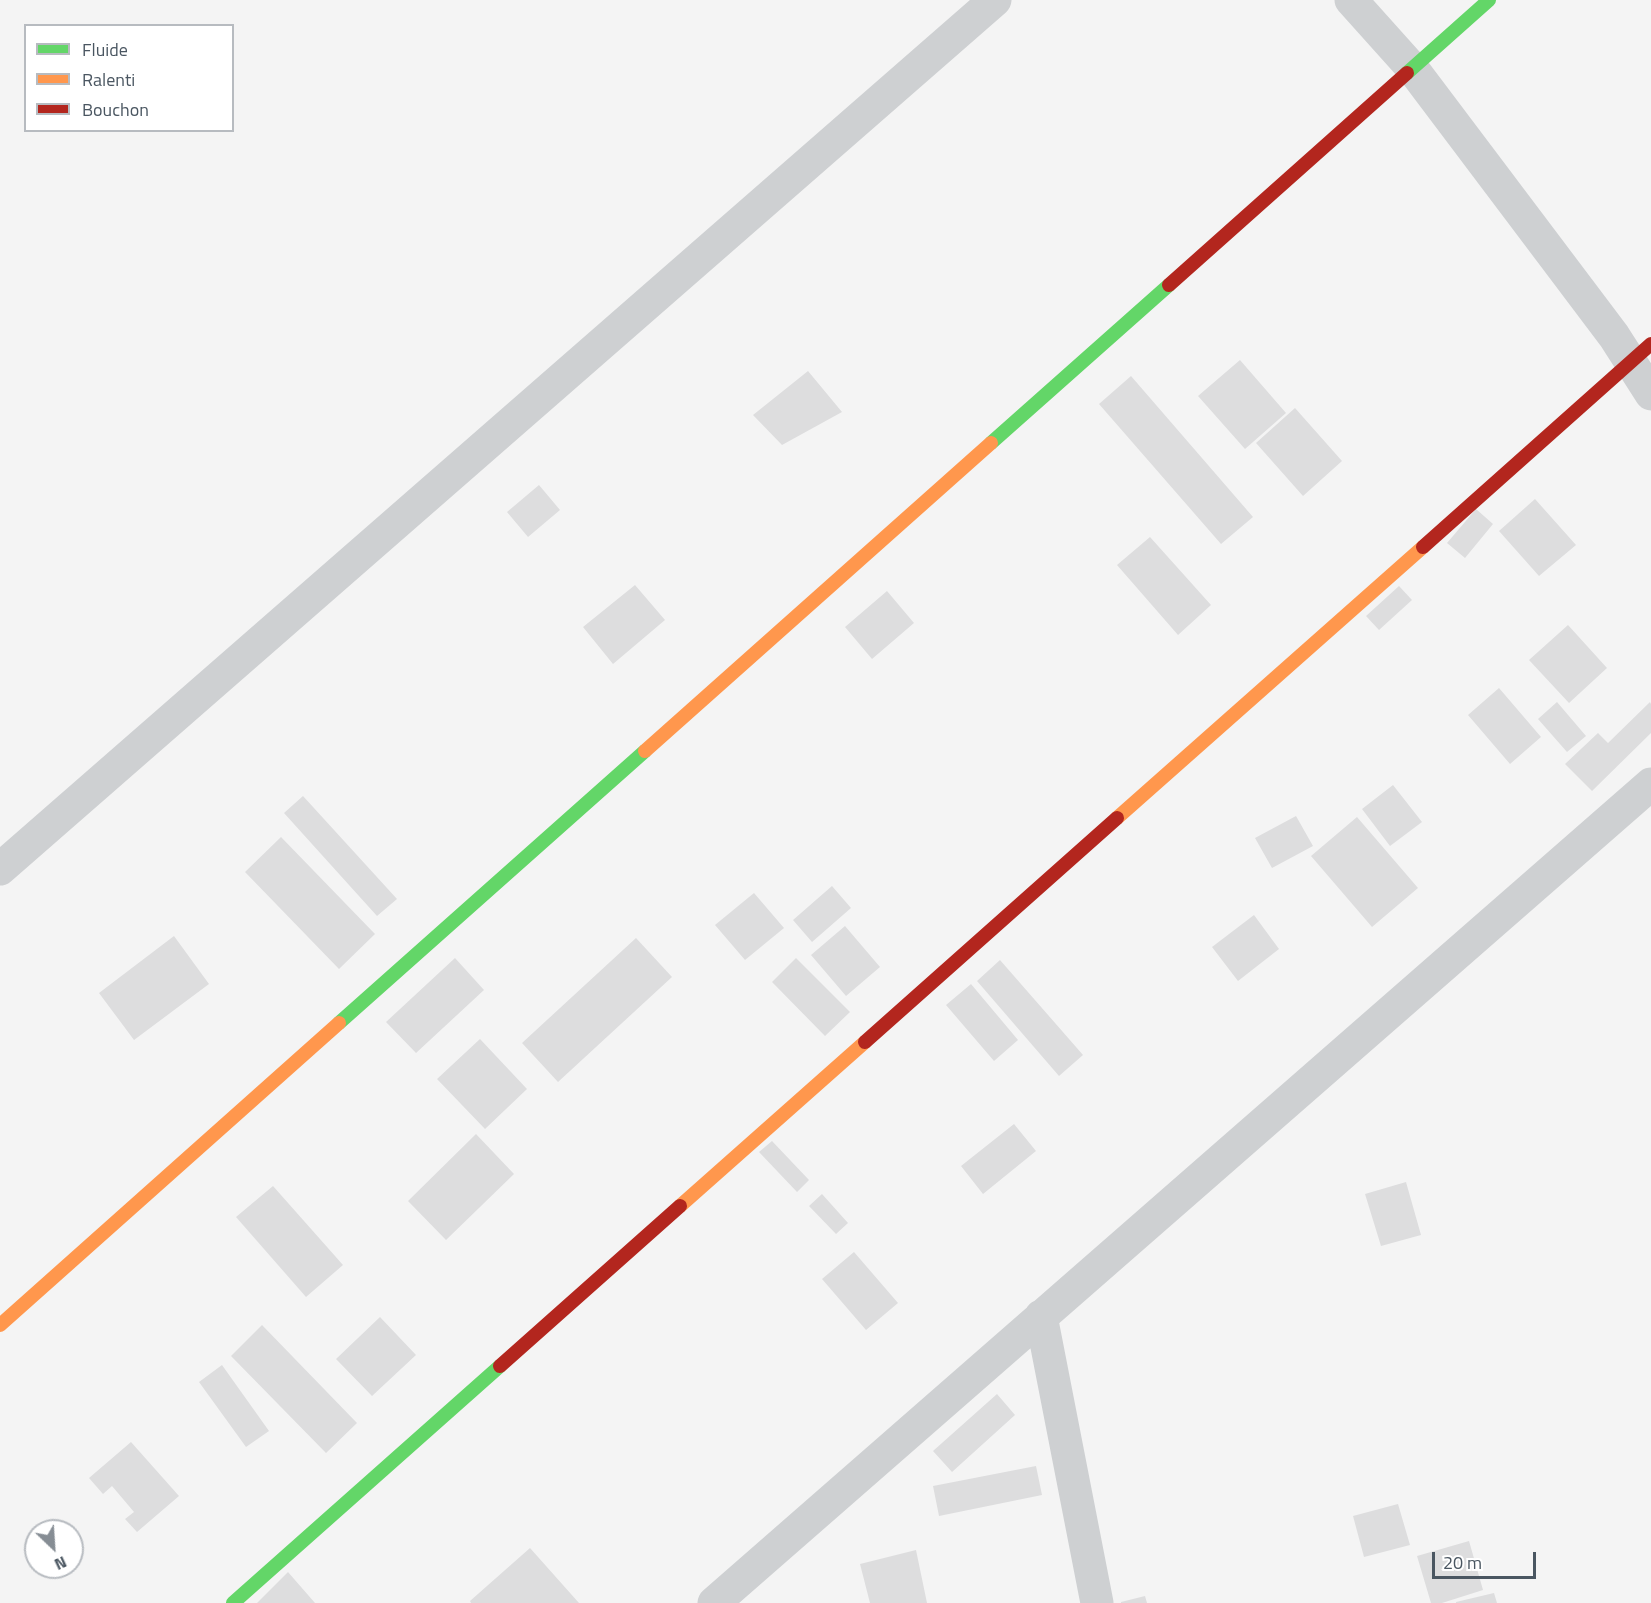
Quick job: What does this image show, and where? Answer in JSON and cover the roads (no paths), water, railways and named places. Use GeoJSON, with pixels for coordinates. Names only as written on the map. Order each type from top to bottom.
{"type":"FeatureCollection","features":[{"type":"Feature","properties":{"kind":"street"},"geometry":{"type":"LineString","coordinates":[[0,868],[995,0]]}},
{"type":"Feature","properties":{"kind":"street"},"geometry":{"type":"LineString","coordinates":[[1351,0],[1412,68],[1614,336],[1641,353],[1651,394]]}},
{"type":"Feature","properties":{"kind":"street"},"geometry":{"type":"LineString","coordinates":[[0,1325],[1489,0]]}},
{"type":"Feature","properties":{"kind":"street"},"geometry":{"type":"LineString","coordinates":[[233,1603],[1641,353]]}},
{"type":"Feature","properties":{"kind":"street"},"geometry":{"type":"LineString","coordinates":[[714,1603],[1651,784]]}},
{"type":"Feature","properties":{"kind":"street"},"geometry":{"type":"LineString","coordinates":[[1041,1316],[1098,1603]]}}]}
